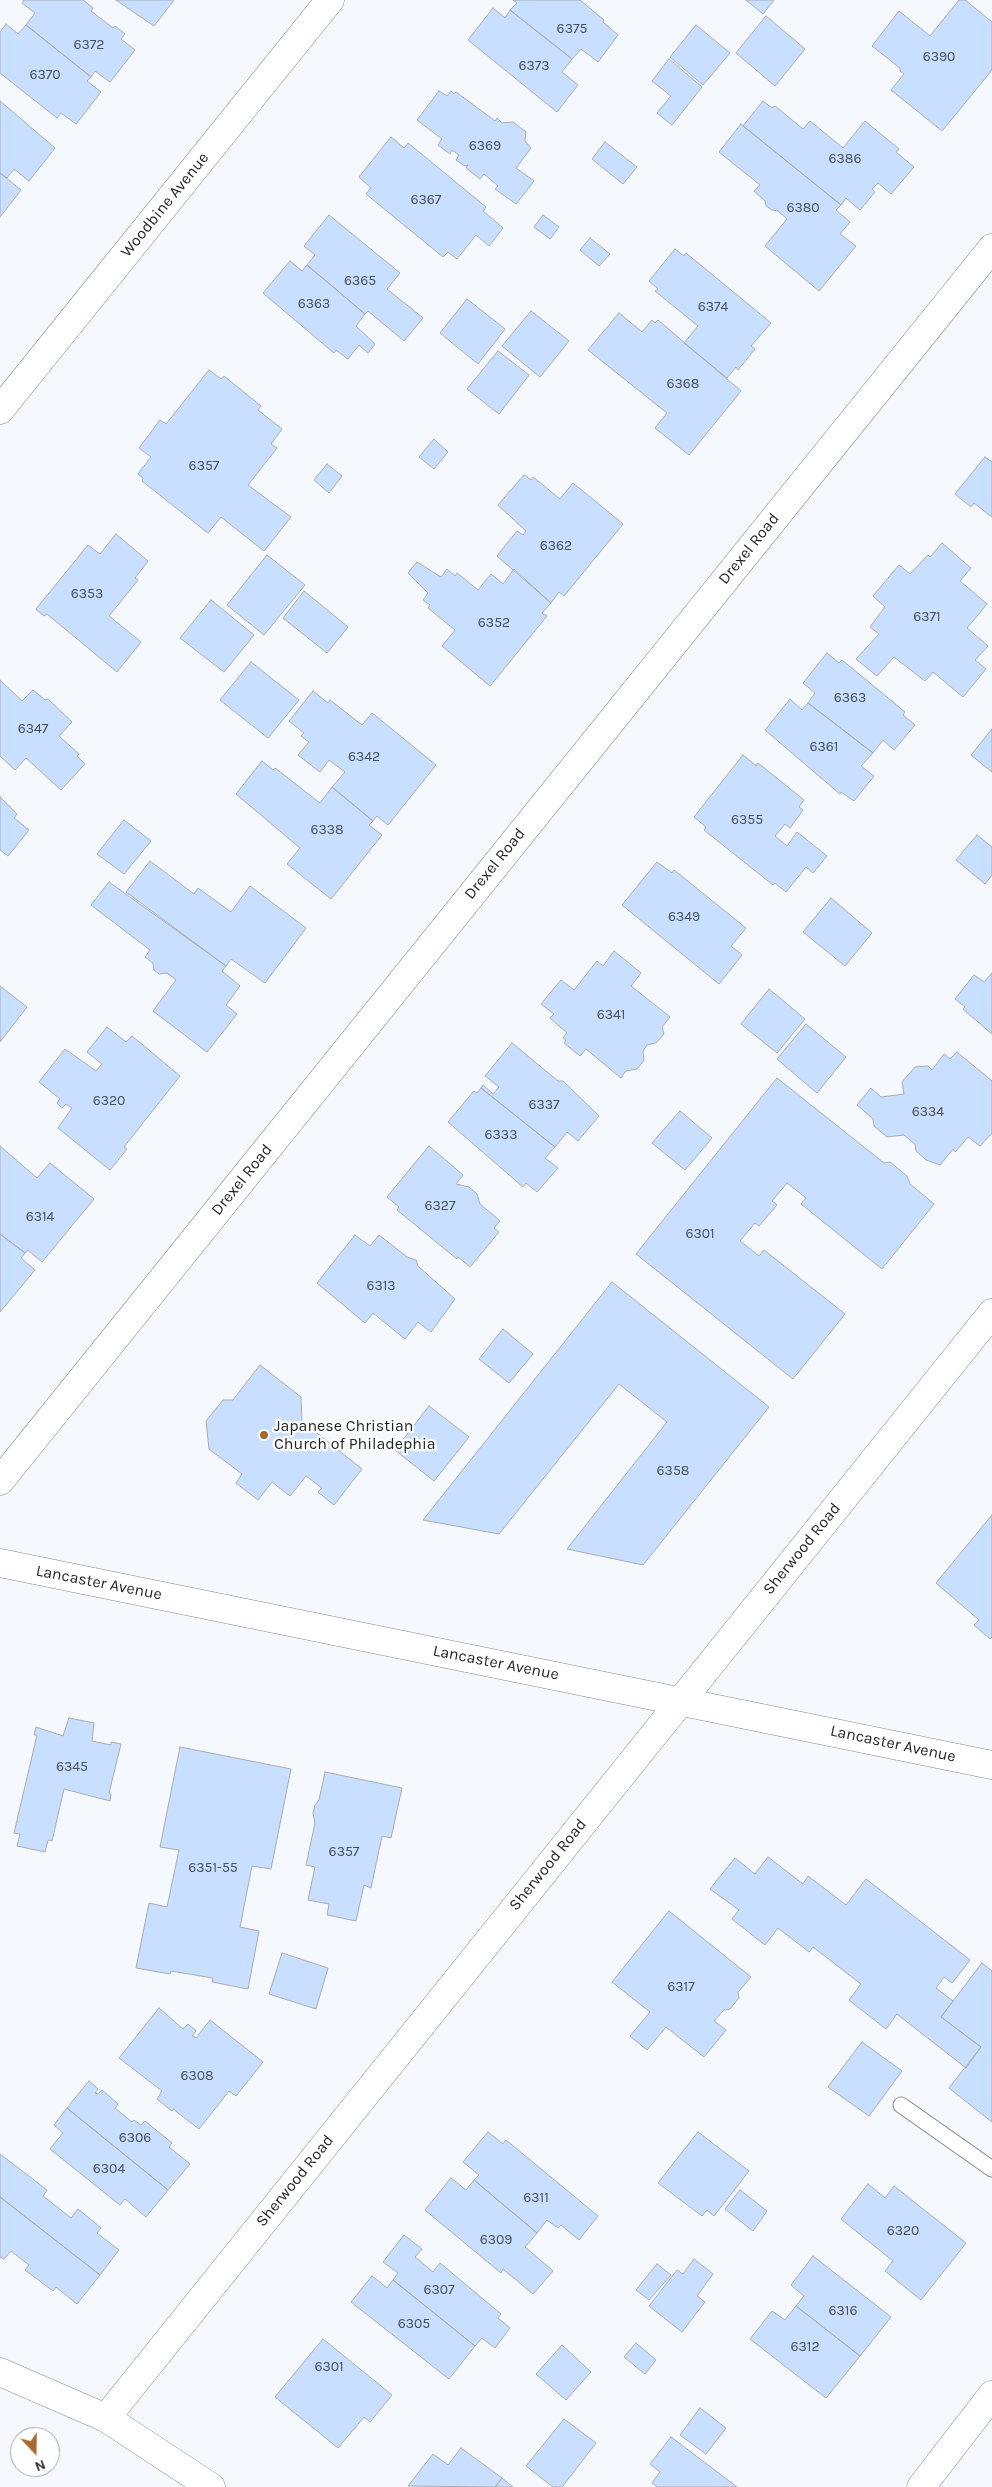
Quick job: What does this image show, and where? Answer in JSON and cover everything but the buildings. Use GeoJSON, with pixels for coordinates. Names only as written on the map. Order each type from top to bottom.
{"type":"FeatureCollection","features":[{"type":"Feature","properties":{"kind":"main road","name":"Woodbine Avenue"},"geometry":{"type":"LineString","coordinates":[[0,410],[330,0]]}},
{"type":"Feature","properties":{"kind":"main road","name":"Drexel Road"},"geometry":{"type":"LineString","coordinates":[[0,1481],[992,248]]}},
{"type":"Feature","properties":{"kind":"main road","name":"Sherwood Road"},"geometry":{"type":"LineString","coordinates":[[106,2418],[992,1313]]}},
{"type":"Feature","properties":{"kind":"main road","name":"Lancaster Avenue"},"geometry":{"type":"LineString","coordinates":[[0,1563],[992,1765]]}},
{"type":"Feature","properties":{"kind":"main road"},"geometry":{"type":"LineString","coordinates":[[0,2372],[106,2418],[211,2487]]}},
{"type":"Feature","properties":{"kind":"main road"},"geometry":{"type":"LineString","coordinates":[[921,2487],[992,2395]]}},
{"type":"Feature","properties":{"kind":"lane"},"geometry":{"type":"LineString","coordinates":[[901,2105],[992,2169]]}},
{"type":"Feature","properties":{"kind":"place","name":"Japanese Christian Church of Philadephia"},"geometry":{"type":"Point","coordinates":[264,1435]}}]}
